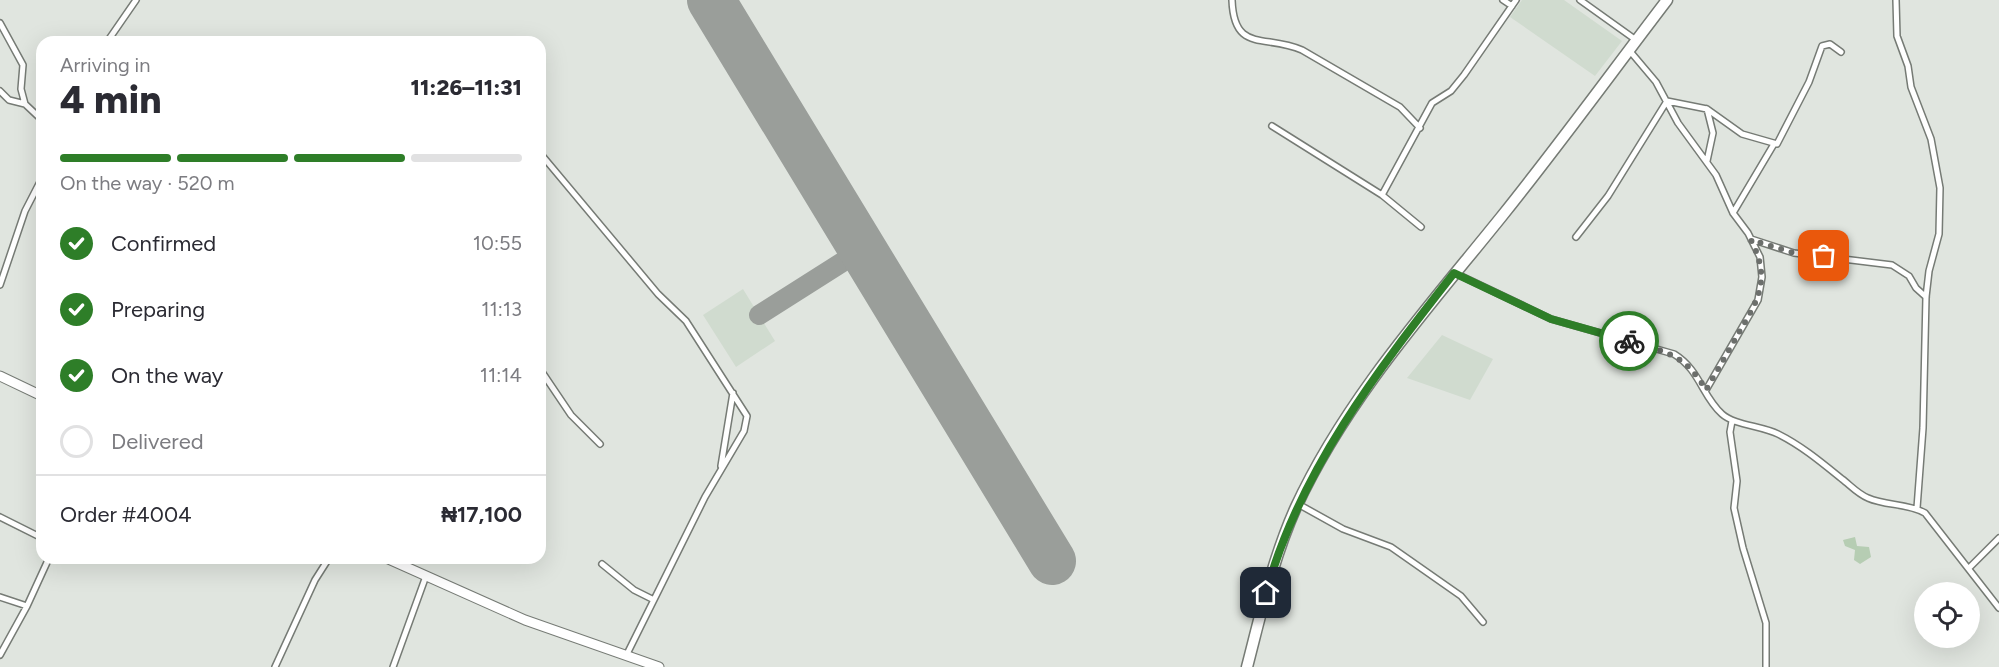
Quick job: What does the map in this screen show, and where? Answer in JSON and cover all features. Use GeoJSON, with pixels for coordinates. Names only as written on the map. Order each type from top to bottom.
{"type":"FeatureCollection","features":[{"type":"Feature","properties":{"kind":"highway"},"geometry":{"type":"LineString","coordinates":[[1247,667],[1271,576],[1298,504],[1350,415],[1454,273],[1536,173],[1667,0]]}},
{"type":"Feature","properties":{"kind":"main road"},"geometry":{"type":"LineString","coordinates":[[0,376],[36,393]]}},
{"type":"Feature","properties":{"kind":"main road"},"geometry":{"type":"LineString","coordinates":[[399,564],[525,620],[626,656],[634,663],[658,667]]}},
{"type":"Feature","properties":{"kind":"street"},"geometry":{"type":"LineString","coordinates":[[111,36],[136,0]]}},
{"type":"Feature","properties":{"kind":"street"},"geometry":{"type":"LineString","coordinates":[[1232,0],[1234,26],[1239,32],[1250,38],[1289,45],[1302,50],[1400,107],[1420,128]]}},
{"type":"Feature","properties":{"kind":"street"},"geometry":{"type":"LineString","coordinates":[[1382,195],[1432,103],[1451,91],[1514,3],[1503,0]]}},
{"type":"Feature","properties":{"kind":"street"},"geometry":{"type":"LineString","coordinates":[[1580,0],[1633,45],[1678,123],[1707,161],[1732,213],[1760,257],[1762,277],[1758,300],[1706,390]]}},
{"type":"Feature","properties":{"kind":"street"},"geometry":{"type":"LineString","coordinates":[[1896,0],[1898,36],[1908,66],[1911,87],[1931,139],[1940,188],[1939,234],[1929,271],[1926,297],[1923,428],[1917,508]]}},
{"type":"Feature","properties":{"kind":"street"},"geometry":{"type":"LineString","coordinates":[[0,23],[23,65],[21,89],[25,104]]}},
{"type":"Feature","properties":{"kind":"street"},"geometry":{"type":"LineString","coordinates":[[1732,213],[1774,144],[1783,134],[1809,82],[1822,46],[1830,44],[1841,52]]}},
{"type":"Feature","properties":{"kind":"street"},"geometry":{"type":"LineString","coordinates":[[0,92],[9,100],[25,104],[36,114]]}},
{"type":"Feature","properties":{"kind":"street"},"geometry":{"type":"LineString","coordinates":[[1667,101],[1707,109],[1742,134],[1774,144]]}},
{"type":"Feature","properties":{"kind":"street"},"geometry":{"type":"LineString","coordinates":[[1576,237],[1608,196],[1667,101]]}},
{"type":"Feature","properties":{"kind":"street"},"geometry":{"type":"LineString","coordinates":[[1707,109],[1713,133],[1707,161]]}},
{"type":"Feature","properties":{"kind":"street"},"geometry":{"type":"LineString","coordinates":[[1272,126],[1382,195],[1421,227]]}},
{"type":"Feature","properties":{"kind":"street"},"geometry":{"type":"LineString","coordinates":[[546,160],[658,294],[686,321],[745,408],[747,421],[734,449],[721,467],[652,599],[626,656]]}},
{"type":"Feature","properties":{"kind":"street"},"geometry":{"type":"LineString","coordinates":[[0,285],[25,212],[36,190]]}},
{"type":"Feature","properties":{"kind":"street"},"geometry":{"type":"LineString","coordinates":[[1751,240],[1794,253],[1892,266],[1909,276],[1916,288],[1926,297]]}},
{"type":"Feature","properties":{"kind":"street"},"geometry":{"type":"LineString","coordinates":[[1454,273],[1551,319],[1674,354],[1684,361],[1722,415],[1731,420],[1755,424],[1800,446],[1869,499],[1917,508],[1933,520],[1950,546],[1970,567],[1999,608]]}},
{"type":"Feature","properties":{"kind":"street"},"geometry":{"type":"LineString","coordinates":[[546,378],[572,415],[600,444]]}},
{"type":"Feature","properties":{"kind":"street"},"geometry":{"type":"LineString","coordinates":[[721,467],[733,393]]}},
{"type":"Feature","properties":{"kind":"street"},"geometry":{"type":"LineString","coordinates":[[1731,420],[1730,432],[1737,481],[1734,508],[1743,548],[1766,623],[1766,667]]}},
{"type":"Feature","properties":{"kind":"street"},"geometry":{"type":"LineString","coordinates":[[1298,504],[1343,529],[1391,547],[1461,596],[1483,622]]}},
{"type":"Feature","properties":{"kind":"street"},"geometry":{"type":"LineString","coordinates":[[0,517],[36,535]]}},
{"type":"Feature","properties":{"kind":"street"},"geometry":{"type":"LineString","coordinates":[[1970,567],[1999,538]]}},
{"type":"Feature","properties":{"kind":"street"},"geometry":{"type":"LineString","coordinates":[[0,655],[27,606],[45,564]]}},
{"type":"Feature","properties":{"kind":"street"},"geometry":{"type":"LineString","coordinates":[[275,667],[315,580],[325,564]]}},
{"type":"Feature","properties":{"kind":"street"},"geometry":{"type":"LineString","coordinates":[[602,564],[634,590],[652,599]]}},
{"type":"Feature","properties":{"kind":"street"},"geometry":{"type":"LineString","coordinates":[[393,667],[426,576]]}},
{"type":"Feature","properties":{"kind":"street"},"geometry":{"type":"LineString","coordinates":[[0,597],[27,606]]}},
{"type":"Feature","properties":{"kind":"shaded area"},"geometry":{"type":"Polygon","coordinates":[[[1522,0],[1564,0],[1622,41],[1595,76],[1510,17],[1522,0]]]}},
{"type":"Feature","properties":{"kind":"shaded area"},"geometry":{"type":"Polygon","coordinates":[[[743,289],[775,341],[736,367],[703,315],[743,289]]]}},
{"type":"Feature","properties":{"kind":"shaded area"},"geometry":{"type":"Polygon","coordinates":[[[1442,335],[1493,359],[1470,400],[1407,378],[1442,335]]]}},
{"type":"Feature","properties":{"kind":"green space"},"geometry":{"type":"Polygon","coordinates":[[[1855,537],[1857,546],[1869,547],[1871,557],[1860,564],[1854,560],[1855,550],[1845,546],[1843,540],[1855,537]]]}},
{"type":"Feature","properties":{"kind":"taxiway"},"geometry":{"type":"LineString","coordinates":[[759,315],[863,249]]}},
{"type":"Feature","properties":{"kind":"runway"},"geometry":{"type":"LineString","coordinates":[[711,0],[1052,561]]}},
{"type":"Feature","properties":{"kind":"way so far"},"geometry":{"type":"LineString","coordinates":[[1629,341],[1674,354],[1684,361],[1706,390],[1758,300],[1762,277],[1760,257],[1751,240],[1794,253],[1824,256]]}},
{"type":"Feature","properties":{"kind":"route"},"geometry":{"type":"LineString","coordinates":[[1266,593],[1286,530],[1324,455],[1371,382],[1454,273],[1551,319],[1629,341]]}}]}
